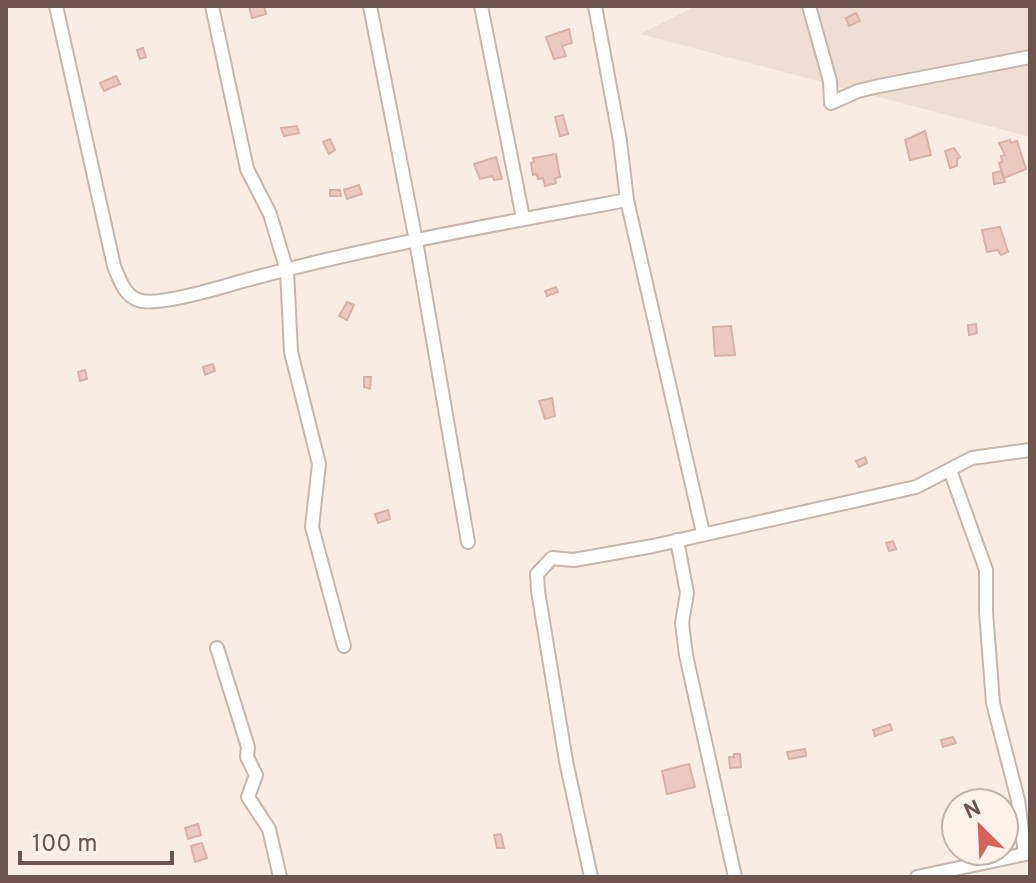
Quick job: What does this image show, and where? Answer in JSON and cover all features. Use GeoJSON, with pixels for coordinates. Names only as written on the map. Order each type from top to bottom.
{"type":"FeatureCollection","features":[{"type":"Feature","properties":{"kind":"street"},"geometry":{"type":"LineString","coordinates":[[56,6],[114,266],[125,291],[138,301],[160,300],[523,218],[627,200]]}},
{"type":"Feature","properties":{"kind":"street"},"geometry":{"type":"LineString","coordinates":[[212,6],[247,169],[270,214],[287,271],[291,352],[319,464],[312,527],[344,646]]}},
{"type":"Feature","properties":{"kind":"street"},"geometry":{"type":"LineString","coordinates":[[370,6],[416,241],[468,542]]}},
{"type":"Feature","properties":{"kind":"street"},"geometry":{"type":"LineString","coordinates":[[481,6],[523,218]]}},
{"type":"Feature","properties":{"kind":"street"},"geometry":{"type":"LineString","coordinates":[[595,6],[620,141],[627,200],[703,533]]}},
{"type":"Feature","properties":{"kind":"street"},"geometry":{"type":"LineString","coordinates":[[809,6],[830,81],[831,103],[858,91],[1030,57]]}},
{"type":"Feature","properties":{"kind":"street"},"geometry":{"type":"LineString","coordinates":[[591,877],[544,637],[537,574],[552,558],[574,560],[592,557],[916,487],[972,458],[1030,450]]}},
{"type":"Feature","properties":{"kind":"street"},"geometry":{"type":"LineString","coordinates":[[917,877],[1028,854],[993,703],[986,570],[950,470]]}},
{"type":"Feature","properties":{"kind":"street"},"geometry":{"type":"LineString","coordinates":[[677,540],[687,593],[682,632],[735,877]]}},
{"type":"Feature","properties":{"kind":"street"},"geometry":{"type":"LineString","coordinates":[[217,648],[248,747],[247,757],[256,775],[248,797],[269,829],[280,877]]}},
{"type":"Feature","properties":{"kind":"shaded area"},"geometry":{"type":"Polygon","coordinates":[[[696,6],[1030,6],[1030,137],[640,34],[696,6]]]}},
{"type":"Feature","properties":{"kind":"building"},"geometry":{"type":"Polygon","coordinates":[[[249,6],[264,6],[266,14],[252,18],[249,6]]]}},
{"type":"Feature","properties":{"kind":"building"},"geometry":{"type":"Polygon","coordinates":[[[856,13],[860,21],[849,26],[846,18],[856,13]]]}},
{"type":"Feature","properties":{"kind":"building"},"geometry":{"type":"Polygon","coordinates":[[[569,29],[572,43],[562,46],[566,56],[554,59],[546,37],[569,29]]]}},
{"type":"Feature","properties":{"kind":"building"},"geometry":{"type":"Polygon","coordinates":[[[143,48],[146,57],[140,59],[137,50],[143,48]]]}},
{"type":"Feature","properties":{"kind":"building"},"geometry":{"type":"Polygon","coordinates":[[[116,76],[120,84],[104,91],[100,83],[116,76]]]}},
{"type":"Feature","properties":{"kind":"building"},"geometry":{"type":"Polygon","coordinates":[[[563,115],[568,134],[560,136],[555,117],[563,115]]]}},
{"type":"Feature","properties":{"kind":"building"},"geometry":{"type":"Polygon","coordinates":[[[297,126],[299,133],[284,136],[281,128],[297,126]]]}},
{"type":"Feature","properties":{"kind":"building"},"geometry":{"type":"Polygon","coordinates":[[[925,131],[931,155],[910,160],[905,140],[925,131]]]}},
{"type":"Feature","properties":{"kind":"building"},"geometry":{"type":"Polygon","coordinates":[[[330,139],[335,150],[329,154],[323,142],[330,139]]]}},
{"type":"Feature","properties":{"kind":"building"},"geometry":{"type":"Polygon","coordinates":[[[1010,140],[1011,143],[1017,141],[1026,169],[1004,178],[999,163],[1002,162],[1001,156],[1005,155],[999,143],[1010,140]]]}},
{"type":"Feature","properties":{"kind":"building"},"geometry":{"type":"Polygon","coordinates":[[[954,148],[960,157],[957,166],[950,168],[945,151],[954,148]]]}},
{"type":"Feature","properties":{"kind":"building"},"geometry":{"type":"Polygon","coordinates":[[[556,154],[560,177],[555,178],[556,183],[545,186],[543,178],[533,175],[531,163],[534,162],[533,158],[556,154]]]}},
{"type":"Feature","properties":{"kind":"building"},"geometry":{"type":"Polygon","coordinates":[[[496,157],[502,179],[494,180],[492,176],[480,179],[474,164],[496,157]]]}},
{"type":"Feature","properties":{"kind":"building"},"geometry":{"type":"Polygon","coordinates":[[[1001,171],[1005,182],[994,184],[993,173],[1001,171]]]}},
{"type":"Feature","properties":{"kind":"building"},"geometry":{"type":"Polygon","coordinates":[[[359,185],[362,194],[347,199],[344,190],[359,185]]]}},
{"type":"Feature","properties":{"kind":"building"},"geometry":{"type":"Polygon","coordinates":[[[330,190],[340,190],[341,196],[330,196],[330,190]]]}},
{"type":"Feature","properties":{"kind":"building"},"geometry":{"type":"Polygon","coordinates":[[[1000,227],[1008,252],[1001,255],[998,250],[987,252],[982,230],[1000,227]]]}},
{"type":"Feature","properties":{"kind":"building"},"geometry":{"type":"Polygon","coordinates":[[[556,287],[558,292],[547,296],[545,291],[556,287]]]}},
{"type":"Feature","properties":{"kind":"building"},"geometry":{"type":"Polygon","coordinates":[[[347,302],[354,305],[347,320],[339,316],[347,302]]]}},
{"type":"Feature","properties":{"kind":"building"},"geometry":{"type":"Polygon","coordinates":[[[976,324],[977,333],[969,335],[968,325],[976,324]]]}},
{"type":"Feature","properties":{"kind":"building"},"geometry":{"type":"Polygon","coordinates":[[[731,326],[735,355],[715,356],[713,327],[731,326]]]}},
{"type":"Feature","properties":{"kind":"building"},"geometry":{"type":"Polygon","coordinates":[[[213,364],[215,371],[205,375],[203,367],[213,364]]]}},
{"type":"Feature","properties":{"kind":"building"},"geometry":{"type":"Polygon","coordinates":[[[85,370],[87,379],[80,381],[78,372],[85,370]]]}},
{"type":"Feature","properties":{"kind":"building"},"geometry":{"type":"Polygon","coordinates":[[[364,377],[371,377],[370,389],[364,387],[364,377]]]}},
{"type":"Feature","properties":{"kind":"building"},"geometry":{"type":"Polygon","coordinates":[[[552,398],[555,416],[545,419],[539,401],[552,398]]]}},
{"type":"Feature","properties":{"kind":"building"},"geometry":{"type":"Polygon","coordinates":[[[865,457],[867,463],[859,467],[856,461],[865,457]]]}},
{"type":"Feature","properties":{"kind":"building"},"geometry":{"type":"Polygon","coordinates":[[[388,510],[390,519],[378,523],[375,514],[388,510]]]}},
{"type":"Feature","properties":{"kind":"building"},"geometry":{"type":"Polygon","coordinates":[[[893,541],[896,549],[889,551],[886,543],[893,541]]]}},
{"type":"Feature","properties":{"kind":"building"},"geometry":{"type":"Polygon","coordinates":[[[890,724],[892,730],[875,736],[873,730],[890,724]]]}},
{"type":"Feature","properties":{"kind":"building"},"geometry":{"type":"Polygon","coordinates":[[[953,737],[956,743],[943,747],[941,740],[953,737]]]}},
{"type":"Feature","properties":{"kind":"building"},"geometry":{"type":"Polygon","coordinates":[[[805,749],[806,756],[789,759],[787,752],[805,749]]]}},
{"type":"Feature","properties":{"kind":"building"},"geometry":{"type":"Polygon","coordinates":[[[734,754],[740,754],[741,767],[730,768],[729,757],[734,757],[734,754]]]}},
{"type":"Feature","properties":{"kind":"building"},"geometry":{"type":"Polygon","coordinates":[[[689,764],[695,787],[667,794],[662,771],[689,764]]]}},
{"type":"Feature","properties":{"kind":"building"},"geometry":{"type":"Polygon","coordinates":[[[198,824],[201,835],[188,839],[185,828],[198,824]]]}},
{"type":"Feature","properties":{"kind":"building"},"geometry":{"type":"Polygon","coordinates":[[[501,834],[504,848],[497,848],[494,835],[501,834]]]}},
{"type":"Feature","properties":{"kind":"building"},"geometry":{"type":"Polygon","coordinates":[[[202,843],[207,858],[195,862],[191,846],[202,843]]]}}]}
